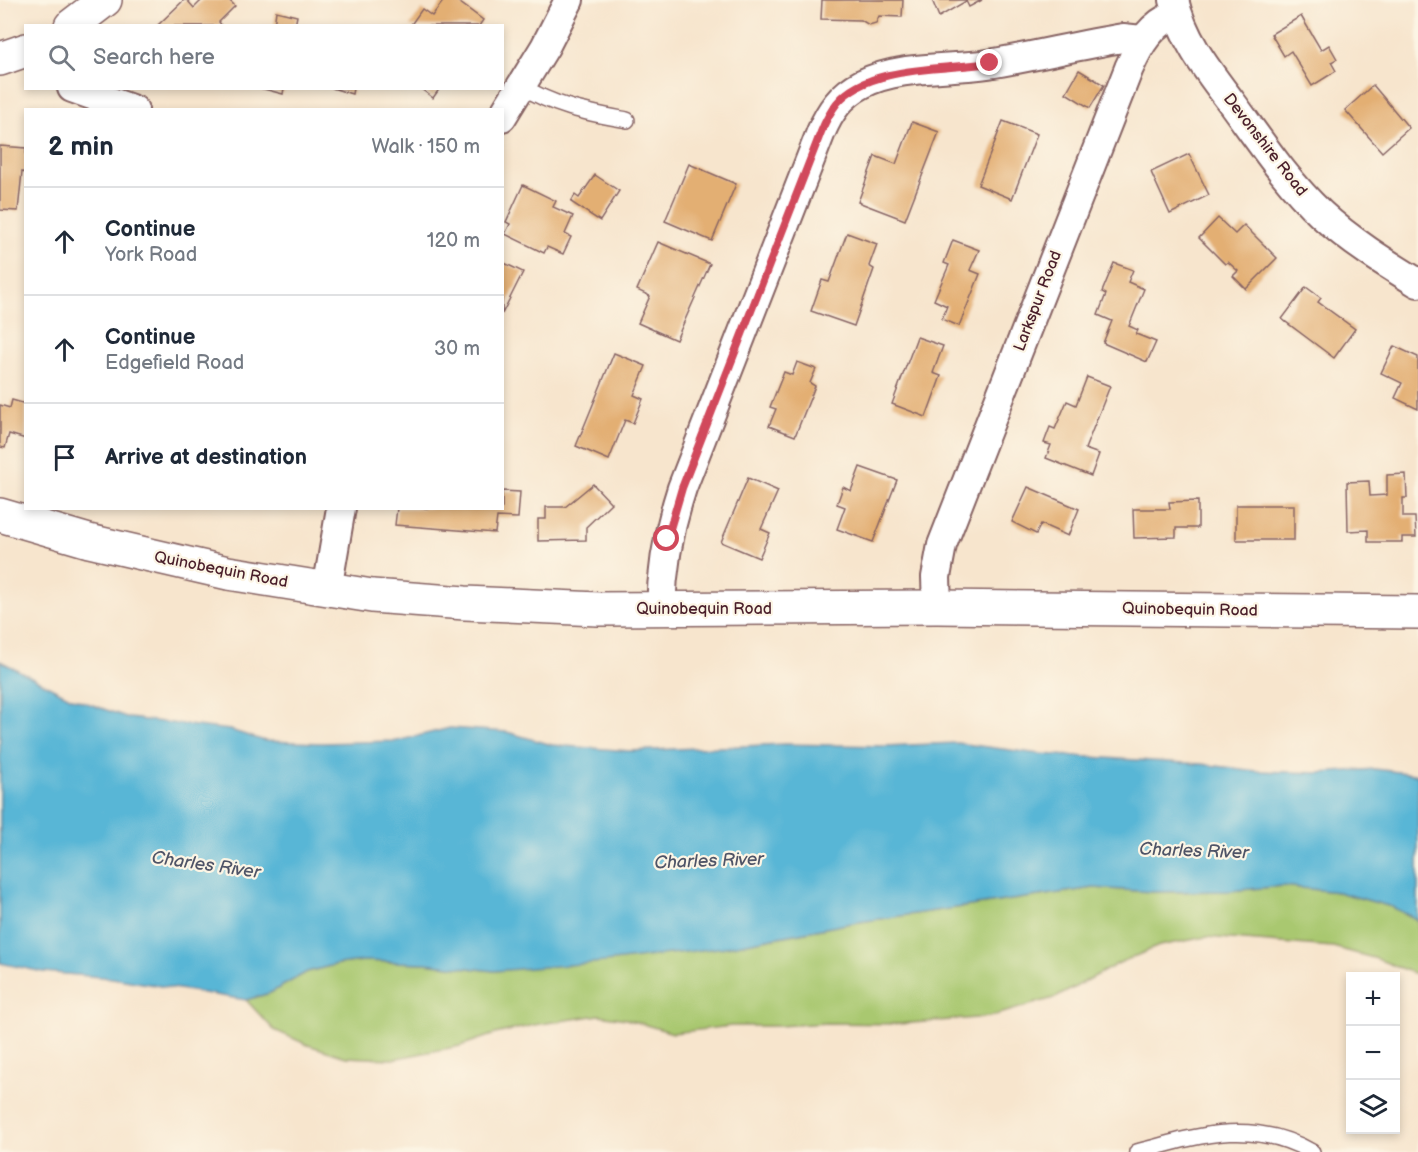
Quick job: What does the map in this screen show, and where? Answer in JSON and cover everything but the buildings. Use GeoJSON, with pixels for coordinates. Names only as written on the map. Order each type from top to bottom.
{"type":"FeatureCollection","features":[{"type":"Feature","properties":{"kind":"main road"},"geometry":{"type":"LineString","coordinates":[[74,24],[105,0]]}},
{"type":"Feature","properties":{"kind":"main road","name":"Quinobequin Road"},"geometry":{"type":"LineString","coordinates":[[0,515],[78,538],[178,563],[327,590],[465,603],[549,608],[1418,612]]}},
{"type":"Feature","properties":{"kind":"street"},"geometry":{"type":"LineString","coordinates":[[504,114],[522,86],[569,0]]}},
{"type":"Feature","properties":{"kind":"street","name":"Larkspur Road"},"geometry":{"type":"LineString","coordinates":[[937,608],[936,577],[942,545],[1129,68],[1142,40],[1176,7]]}},
{"type":"Feature","properties":{"kind":"street","name":"Devonshire Road"},"geometry":{"type":"LineString","coordinates":[[1176,7],[1186,34],[1204,65],[1301,193],[1343,233],[1418,283]]}},
{"type":"Feature","properties":{"kind":"street"},"geometry":{"type":"LineString","coordinates":[[661,609],[667,539],[682,488],[821,132],[837,102],[849,91],[864,83],[904,72],[990,63],[1123,38],[1142,40]]}},
{"type":"Feature","properties":{"kind":"street"},"geometry":{"type":"LineString","coordinates":[[78,90],[128,108]]}},
{"type":"Feature","properties":{"kind":"street"},"geometry":{"type":"LineString","coordinates":[[327,590],[341,510]]}},
{"type":"Feature","properties":{"kind":"lane"},"geometry":{"type":"LineString","coordinates":[[522,86],[535,95],[563,107],[627,120]]}},
{"type":"Feature","properties":{"kind":"lane"},"geometry":{"type":"LineString","coordinates":[[1137,1152],[1207,1134],[1237,1131],[1278,1138],[1312,1152]]}},
{"type":"Feature","properties":{"kind":"green space"},"geometry":{"type":"Polygon","coordinates":[[[1283,886],[1338,892],[1392,907],[1418,920],[1418,975],[1377,959],[1333,947],[1206,937],[1159,946],[1119,963],[1057,997],[989,1017],[898,1024],[827,1023],[731,1026],[673,1033],[626,1019],[599,1015],[534,1025],[495,1034],[460,1046],[392,1059],[346,1057],[308,1045],[274,1030],[246,1000],[270,993],[307,972],[338,964],[363,961],[425,963],[494,971],[726,947],[852,923],[1094,888],[1153,892],[1229,891],[1283,886]]]}},
{"type":"Feature","properties":{"kind":"water","name":"Charles River"},"geometry":{"type":"Polygon","coordinates":[[[0,661],[70,697],[129,718],[230,730],[265,741],[322,743],[397,741],[450,728],[507,732],[552,745],[630,751],[785,744],[884,746],[957,743],[1040,754],[1201,764],[1256,771],[1319,773],[1375,769],[1414,774],[1418,775],[1418,920],[1392,907],[1338,892],[1283,886],[1229,891],[1153,892],[1094,888],[852,923],[726,947],[605,962],[494,971],[425,963],[363,961],[338,964],[307,972],[270,993],[246,1000],[112,978],[43,972],[0,963],[0,661]]]}},
{"type":"Feature","properties":{"kind":"route"},"geometry":{"type":"LineString","coordinates":[[667,539],[682,488],[821,132],[837,102],[849,91],[883,76],[990,63]]}}]}
